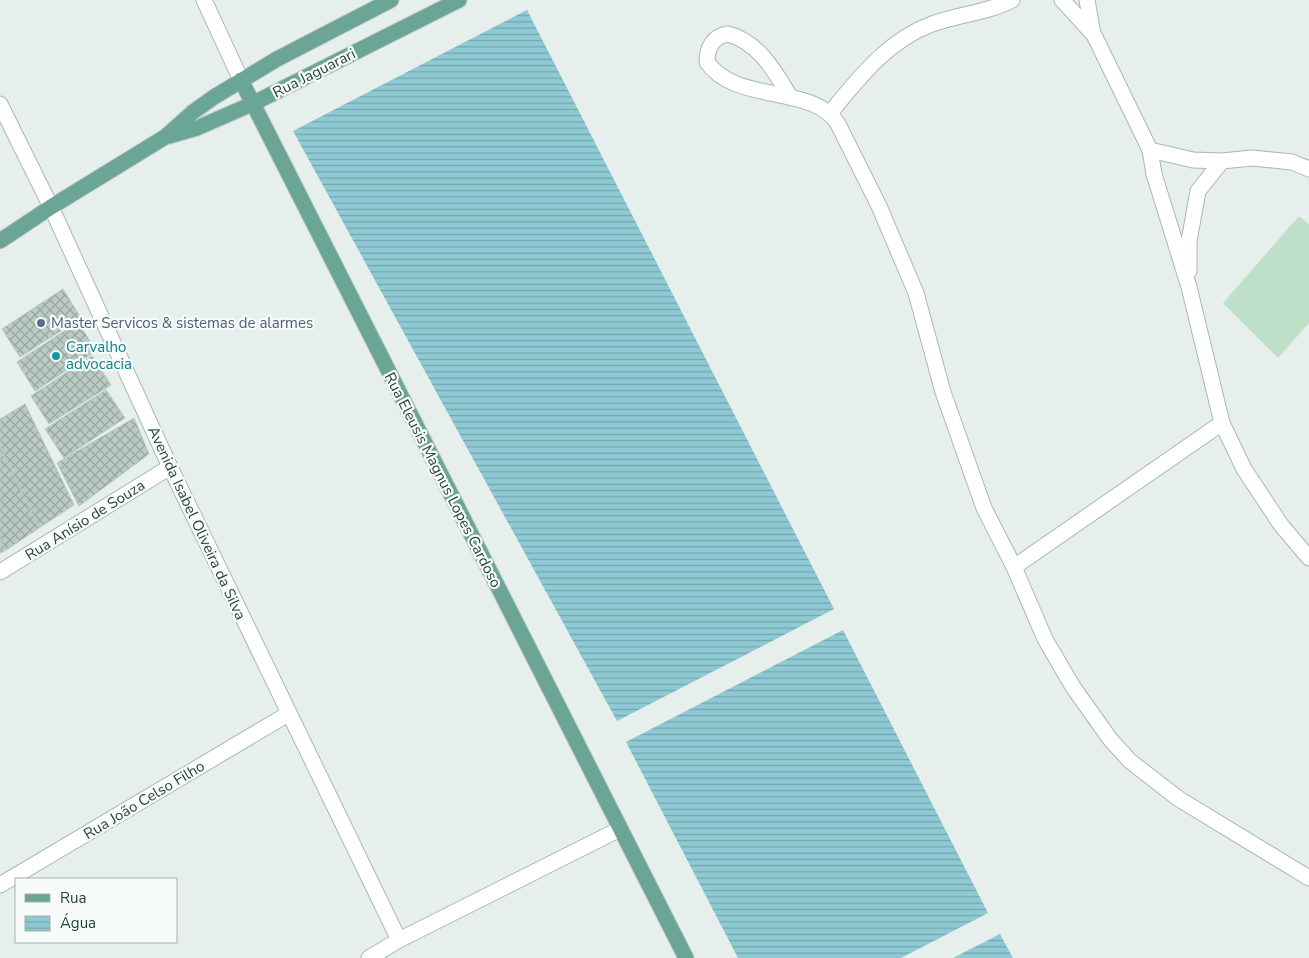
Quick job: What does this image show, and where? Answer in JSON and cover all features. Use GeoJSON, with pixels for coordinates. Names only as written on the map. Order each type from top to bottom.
{"type":"FeatureCollection","features":[{"type":"Feature","properties":{"kind":"main road","name":"Rua Jaguarari"},"geometry":{"type":"LineString","coordinates":[[0,240],[165,137],[193,112],[241,80],[391,0]]}},
{"type":"Feature","properties":{"kind":"main road","name":"Rua Jaguarari"},"geometry":{"type":"LineString","coordinates":[[165,137],[197,128],[252,104],[459,0]]}},
{"type":"Feature","properties":{"kind":"main road","name":"Rua Eleusis Magnus Lopes Cardoso"},"geometry":{"type":"LineString","coordinates":[[241,80],[686,958]]}},
{"type":"Feature","properties":{"kind":"street","name":"Rua Eleusis Magnus Lopes Cardoso"},"geometry":{"type":"LineString","coordinates":[[204,0],[241,80]]}},
{"type":"Feature","properties":{"kind":"street"},"geometry":{"type":"LineString","coordinates":[[830,113],[880,56],[908,36],[932,24],[1012,0]]}},
{"type":"Feature","properties":{"kind":"street"},"geometry":{"type":"LineString","coordinates":[[1062,0],[1094,35]]}},
{"type":"Feature","properties":{"kind":"street"},"geometry":{"type":"LineString","coordinates":[[1087,0],[1094,35],[1150,150],[1154,174],[1189,286],[1222,423],[1244,468],[1281,525],[1309,558]]}},
{"type":"Feature","properties":{"kind":"street"},"geometry":{"type":"LineString","coordinates":[[791,98],[766,60],[745,41],[728,34],[714,40],[707,54],[706,62],[716,73],[734,84],[791,98],[830,113],[879,206],[916,293],[943,392],[984,508],[1014,566],[1045,639],[1073,688],[1110,739],[1130,761],[1179,799],[1309,878]]}},
{"type":"Feature","properties":{"kind":"street","name":"Avenida Isabel Oliveira da Silva"},"geometry":{"type":"LineString","coordinates":[[0,104],[51,207],[170,468],[399,940]]}},
{"type":"Feature","properties":{"kind":"street"},"geometry":{"type":"LineString","coordinates":[[1150,150],[1193,160],[1222,161],[1252,158],[1292,162],[1309,169]]}},
{"type":"Feature","properties":{"kind":"street"},"geometry":{"type":"LineString","coordinates":[[1189,286],[1189,241],[1198,191],[1222,161]]}},
{"type":"Feature","properties":{"kind":"street"},"geometry":{"type":"LineString","coordinates":[[1014,566],[1222,423]]}},
{"type":"Feature","properties":{"kind":"street","name":"Rua Anísio de Souza"},"geometry":{"type":"LineString","coordinates":[[0,572],[170,468]]}},
{"type":"Feature","properties":{"kind":"street","name":"Rua João Celso Filho"},"geometry":{"type":"LineString","coordinates":[[0,886],[288,714]]}},
{"type":"Feature","properties":{"kind":"street"},"geometry":{"type":"LineString","coordinates":[[369,958],[399,940],[620,829]]}},
{"type":"Feature","properties":{"kind":"green space"},"geometry":{"type":"Polygon","coordinates":[[[1299,216],[1309,224],[1309,323],[1278,358],[1223,303],[1299,216]]]}},
{"type":"Feature","properties":{"kind":"water"},"geometry":{"type":"Polygon","coordinates":[[[527,10],[834,609],[617,721],[293,131],[527,10]]]}},
{"type":"Feature","properties":{"kind":"water"},"geometry":{"type":"Polygon","coordinates":[[[843,630],[988,913],[901,958],[738,958],[626,742],[843,630]]]}},
{"type":"Feature","properties":{"kind":"water"},"geometry":{"type":"Polygon","coordinates":[[[1000,934],[1013,958],[953,958],[1000,934]]]}},
{"type":"Feature","properties":{"kind":"building","name":"Master Servicos & sistemas de alarmes"},"geometry":{"type":"Polygon","coordinates":[[[63,289],[81,318],[20,357],[2,329],[63,289]]]}},
{"type":"Feature","properties":{"kind":"building","name":"Carvalho advocacia"},"geometry":{"type":"Polygon","coordinates":[[[78,322],[96,351],[35,391],[17,362],[78,322]]]}},
{"type":"Feature","properties":{"kind":"building"},"geometry":{"type":"Polygon","coordinates":[[[92,356],[111,385],[49,424],[31,396],[92,356]]]}},
{"type":"Feature","properties":{"kind":"building"},"geometry":{"type":"Polygon","coordinates":[[[106,390],[125,418],[64,458],[45,429],[106,390]]]}},
{"type":"Feature","properties":{"kind":"building"},"geometry":{"type":"Polygon","coordinates":[[[25,404],[74,505],[39,528],[0,446],[0,419],[25,404]]]}},
{"type":"Feature","properties":{"kind":"building"},"geometry":{"type":"Polygon","coordinates":[[[134,418],[149,454],[79,506],[57,463],[134,418]]]}},
{"type":"Feature","properties":{"kind":"building"},"geometry":{"type":"Polygon","coordinates":[[[0,446],[39,528],[6,550],[0,539],[0,446]]]}},
{"type":"Feature","properties":{"kind":"building"},"geometry":{"type":"Polygon","coordinates":[[[0,539],[6,550],[0,553],[0,539]]]}},
{"type":"Feature","properties":{"kind":"place","name":"Master Servicos & sistemas de alarmes"},"geometry":{"type":"Point","coordinates":[41,323]}},
{"type":"Feature","properties":{"kind":"place","name":"Carvalho advocacia"},"geometry":{"type":"Point","coordinates":[56,356]}}]}
